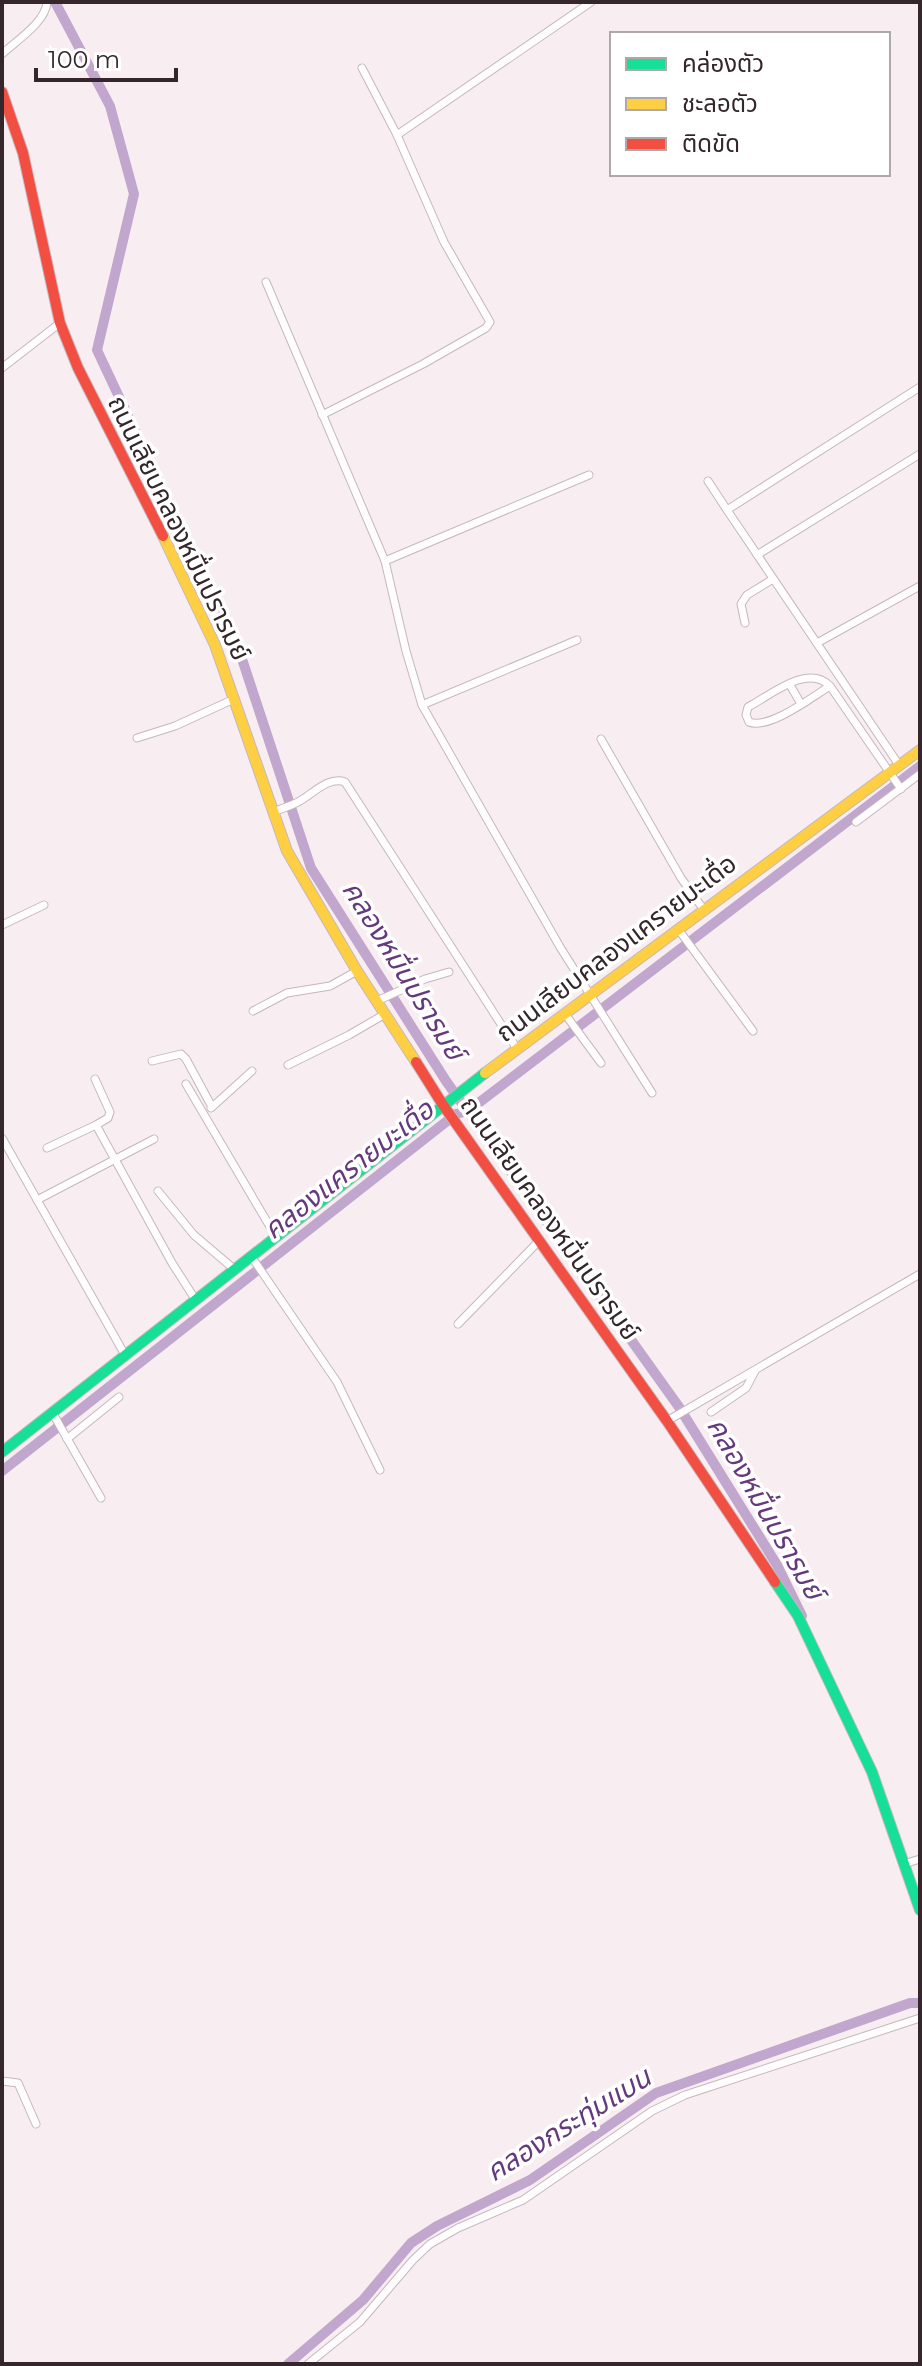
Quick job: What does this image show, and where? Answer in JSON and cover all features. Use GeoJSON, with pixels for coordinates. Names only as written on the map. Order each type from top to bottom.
{"type":"FeatureCollection","features":[{"type":"Feature","properties":{"kind":"street"},"geometry":{"type":"LineString","coordinates":[[2,54],[40,18],[47,9],[47,2]]}},
{"type":"Feature","properties":{"kind":"street"},"geometry":{"type":"LineString","coordinates":[[397,135],[591,2]]}},
{"type":"Feature","properties":{"kind":"street"},"geometry":{"type":"LineString","coordinates":[[322,415],[423,364],[486,328],[490,322],[444,242],[397,135],[362,68]]}},
{"type":"Feature","properties":{"kind":"street","name":"ถนนเลียบคลองหมื่นปรารมย์"},"geometry":{"type":"LineString","coordinates":[[2,92],[23,153],[60,323],[78,368],[215,645],[278,810],[287,851],[357,971],[387,996],[385,1014],[451,1106],[539,1241],[674,1417],[798,1616],[912,1862],[920,1910]]}},
{"type":"Feature","properties":{"kind":"street"},"geometry":{"type":"LineString","coordinates":[[266,282],[385,561],[422,705],[594,1003],[652,1093]]}},
{"type":"Feature","properties":{"kind":"street"},"geometry":{"type":"LineString","coordinates":[[2,368],[60,323]]}},
{"type":"Feature","properties":{"kind":"street"},"geometry":{"type":"LineString","coordinates":[[727,510],[920,387]]}},
{"type":"Feature","properties":{"kind":"street"},"geometry":{"type":"LineString","coordinates":[[757,555],[920,454]]}},
{"type":"Feature","properties":{"kind":"street"},"geometry":{"type":"LineString","coordinates":[[385,561],[589,475]]}},
{"type":"Feature","properties":{"kind":"street"},"geometry":{"type":"LineString","coordinates":[[708,481],[899,765]]}},
{"type":"Feature","properties":{"kind":"street"},"geometry":{"type":"LineString","coordinates":[[745,623],[741,604],[747,595],[773,579]]}},
{"type":"Feature","properties":{"kind":"street"},"geometry":{"type":"LineString","coordinates":[[817,643],[920,586]]}},
{"type":"Feature","properties":{"kind":"street"},"geometry":{"type":"LineString","coordinates":[[422,705],[577,640]]}},
{"type":"Feature","properties":{"kind":"street"},"geometry":{"type":"LineString","coordinates":[[830,686],[773,720],[755,725],[749,722],[746,715],[748,707],[790,685],[811,676],[822,678],[830,686],[901,789]]}},
{"type":"Feature","properties":{"kind":"street"},"geometry":{"type":"LineString","coordinates":[[790,685],[801,704]]}},
{"type":"Feature","properties":{"kind":"street"},"geometry":{"type":"LineString","coordinates":[[137,738],[175,726],[234,699]]}},
{"type":"Feature","properties":{"kind":"street"},"geometry":{"type":"LineString","coordinates":[[601,739],[681,878],[704,910]]}},
{"type":"Feature","properties":{"kind":"street","name":"ถนนเลียบคลองแครายมะเดื่อ"},"geometry":{"type":"LineString","coordinates":[[2,1452],[195,1299],[234,1269],[254,1260],[276,1237],[451,1106],[517,1049],[570,1021],[681,933],[704,910],[893,777],[899,765],[920,750]]}},
{"type":"Feature","properties":{"kind":"street"},"geometry":{"type":"LineString","coordinates":[[856,822],[920,774]]}},
{"type":"Feature","properties":{"kind":"street"},"geometry":{"type":"LineString","coordinates":[[278,810],[295,804],[330,781],[337,779],[345,782],[517,1049]]}},
{"type":"Feature","properties":{"kind":"street"},"geometry":{"type":"LineString","coordinates":[[2,925],[44,905]]}},
{"type":"Feature","properties":{"kind":"street"},"geometry":{"type":"LineString","coordinates":[[681,933],[753,1031]]}},
{"type":"Feature","properties":{"kind":"street"},"geometry":{"type":"LineString","coordinates":[[253,1011],[287,993],[330,986],[357,971]]}},
{"type":"Feature","properties":{"kind":"street"},"geometry":{"type":"LineString","coordinates":[[387,996],[449,972]]}},
{"type":"Feature","properties":{"kind":"street"},"geometry":{"type":"LineString","coordinates":[[288,1065],[385,1014]]}},
{"type":"Feature","properties":{"kind":"street"},"geometry":{"type":"LineString","coordinates":[[570,1021],[601,1063]]}},
{"type":"Feature","properties":{"kind":"street"},"geometry":{"type":"LineString","coordinates":[[152,1061],[181,1054],[212,1107]]}},
{"type":"Feature","properties":{"kind":"street"},"geometry":{"type":"LineString","coordinates":[[205,1116],[252,1071]]}},
{"type":"Feature","properties":{"kind":"street"},"geometry":{"type":"LineString","coordinates":[[47,1148],[108,1118],[110,1112],[95,1079]]}},
{"type":"Feature","properties":{"kind":"street"},"geometry":{"type":"LineString","coordinates":[[186,1084],[276,1237]]}},
{"type":"Feature","properties":{"kind":"street"},"geometry":{"type":"LineString","coordinates":[[96,1125],[195,1299]]}},
{"type":"Feature","properties":{"kind":"street"},"geometry":{"type":"LineString","coordinates":[[2,1138],[125,1355]]}},
{"type":"Feature","properties":{"kind":"street"},"geometry":{"type":"LineString","coordinates":[[37,1200],[154,1139]]}},
{"type":"Feature","properties":{"kind":"street"},"geometry":{"type":"LineString","coordinates":[[158,1191],[194,1235],[234,1269]]}},
{"type":"Feature","properties":{"kind":"street"},"geometry":{"type":"LineString","coordinates":[[458,1324],[539,1241]]}},
{"type":"Feature","properties":{"kind":"street"},"geometry":{"type":"LineString","coordinates":[[254,1260],[337,1382],[380,1470]]}},
{"type":"Feature","properties":{"kind":"street"},"geometry":{"type":"LineString","coordinates":[[674,1417],[920,1274]]}},
{"type":"Feature","properties":{"kind":"street"},"geometry":{"type":"LineString","coordinates":[[711,1412],[746,1388],[756,1370]]}},
{"type":"Feature","properties":{"kind":"street"},"geometry":{"type":"LineString","coordinates":[[67,1439],[119,1397]]}},
{"type":"Feature","properties":{"kind":"street"},"geometry":{"type":"LineString","coordinates":[[52,1412],[101,1498]]}},
{"type":"Feature","properties":{"kind":"street"},"geometry":{"type":"LineString","coordinates":[[308,2364],[360,2322],[430,2244],[458,2228],[523,2200],[652,2111],[685,2095],[920,2018]]}},
{"type":"Feature","properties":{"kind":"street"},"geometry":{"type":"LineString","coordinates":[[2,2081],[18,2083],[36,2124]]}},
{"type":"Feature","properties":{"kind":"waterway","name":"คลองหมื่นปรารมย์"},"geometry":{"type":"LineString","coordinates":[[55,2],[110,106],[134,194],[97,350],[242,659],[311,868],[446,1081],[679,1407],[777,1565],[802,1616]]}},
{"type":"Feature","properties":{"kind":"waterway","name":"คลองแครายมะเดื่อ"},"geometry":{"type":"LineString","coordinates":[[2,1471],[456,1114],[468,1111],[920,766]]}},
{"type":"Feature","properties":{"kind":"waterway","name":"คลองกระทุ่มแบน"},"geometry":{"type":"LineString","coordinates":[[288,2364],[363,2300],[411,2243],[437,2226],[530,2180],[656,2093],[910,2003],[920,2003]]}},
{"type":"Feature","properties":{"kind":"traffic: fast"},"geometry":{"type":"LineString","coordinates":[[2,1452],[485,1073]]}},
{"type":"Feature","properties":{"kind":"traffic: fast"},"geometry":{"type":"LineString","coordinates":[[775,1582],[798,1616],[872,1772],[920,1910]]}},
{"type":"Feature","properties":{"kind":"traffic: slow"},"geometry":{"type":"LineString","coordinates":[[163,536],[215,645],[287,851],[357,971],[416,1062]]}},
{"type":"Feature","properties":{"kind":"traffic: slow"},"geometry":{"type":"LineString","coordinates":[[485,1073],[920,750]]}},
{"type":"Feature","properties":{"kind":"traffic: jam"},"geometry":{"type":"LineString","coordinates":[[2,92],[23,153],[60,323],[78,368],[163,536]]}},
{"type":"Feature","properties":{"kind":"traffic: jam"},"geometry":{"type":"LineString","coordinates":[[416,1062],[443,1105],[667,1421],[775,1582]]}}]}
